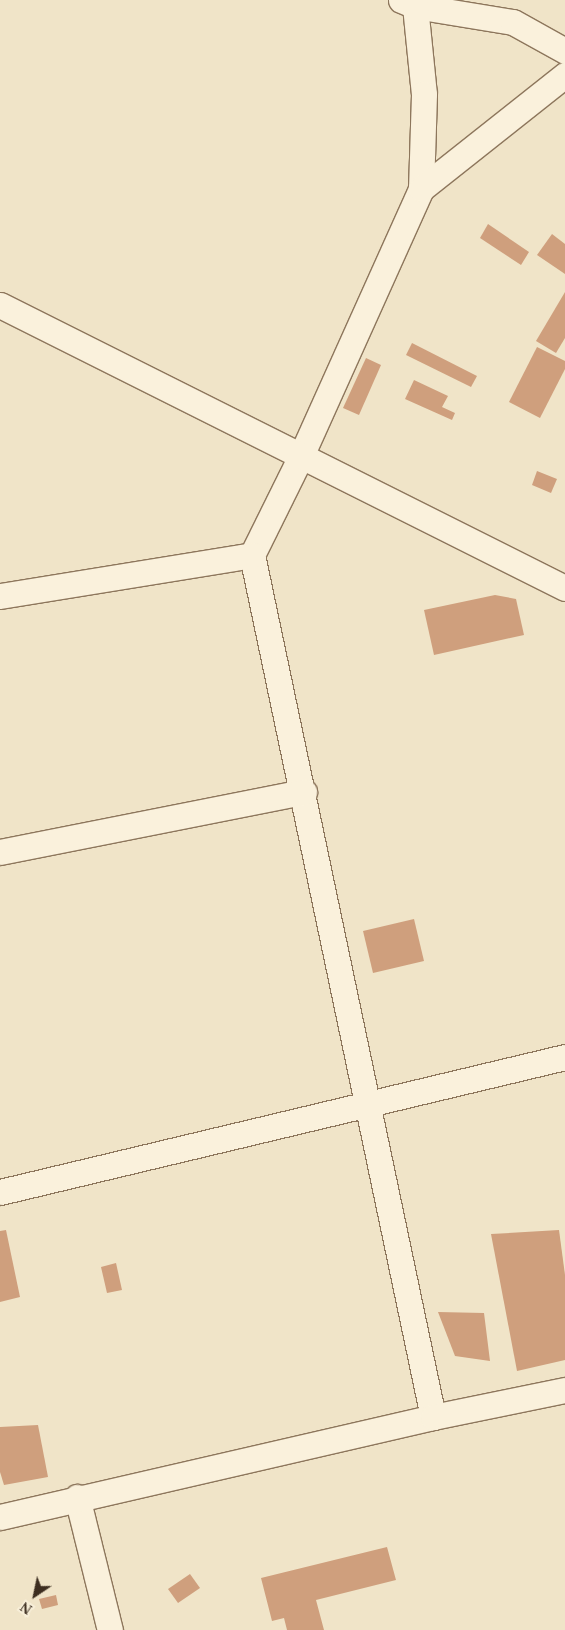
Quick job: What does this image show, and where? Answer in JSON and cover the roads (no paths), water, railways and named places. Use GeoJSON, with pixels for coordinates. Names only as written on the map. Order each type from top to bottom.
{"type":"FeatureCollection","features":[{"type":"Feature","properties":{"kind":"street"},"geometry":{"type":"LineString","coordinates":[[433,1417],[304,792],[252,555],[301,456],[420,189],[424,94],[408,3],[513,22],[565,51]]}},
{"type":"Feature","properties":{"kind":"street"},"geometry":{"type":"LineString","coordinates":[[420,189],[565,76]]}},
{"type":"Feature","properties":{"kind":"street"},"geometry":{"type":"LineString","coordinates":[[0,305],[565,588]]}},
{"type":"Feature","properties":{"kind":"street"},"geometry":{"type":"LineString","coordinates":[[0,596],[252,555]]}},
{"type":"Feature","properties":{"kind":"street"},"geometry":{"type":"LineString","coordinates":[[0,852],[304,792]]}},
{"type":"Feature","properties":{"kind":"street"},"geometry":{"type":"LineString","coordinates":[[0,1192],[565,1058]]}},
{"type":"Feature","properties":{"kind":"street"},"geometry":{"type":"LineString","coordinates":[[0,1516],[433,1417],[565,1390]]}},
{"type":"Feature","properties":{"kind":"street"},"geometry":{"type":"LineString","coordinates":[[77,1497],[110,1630]]}}]}
